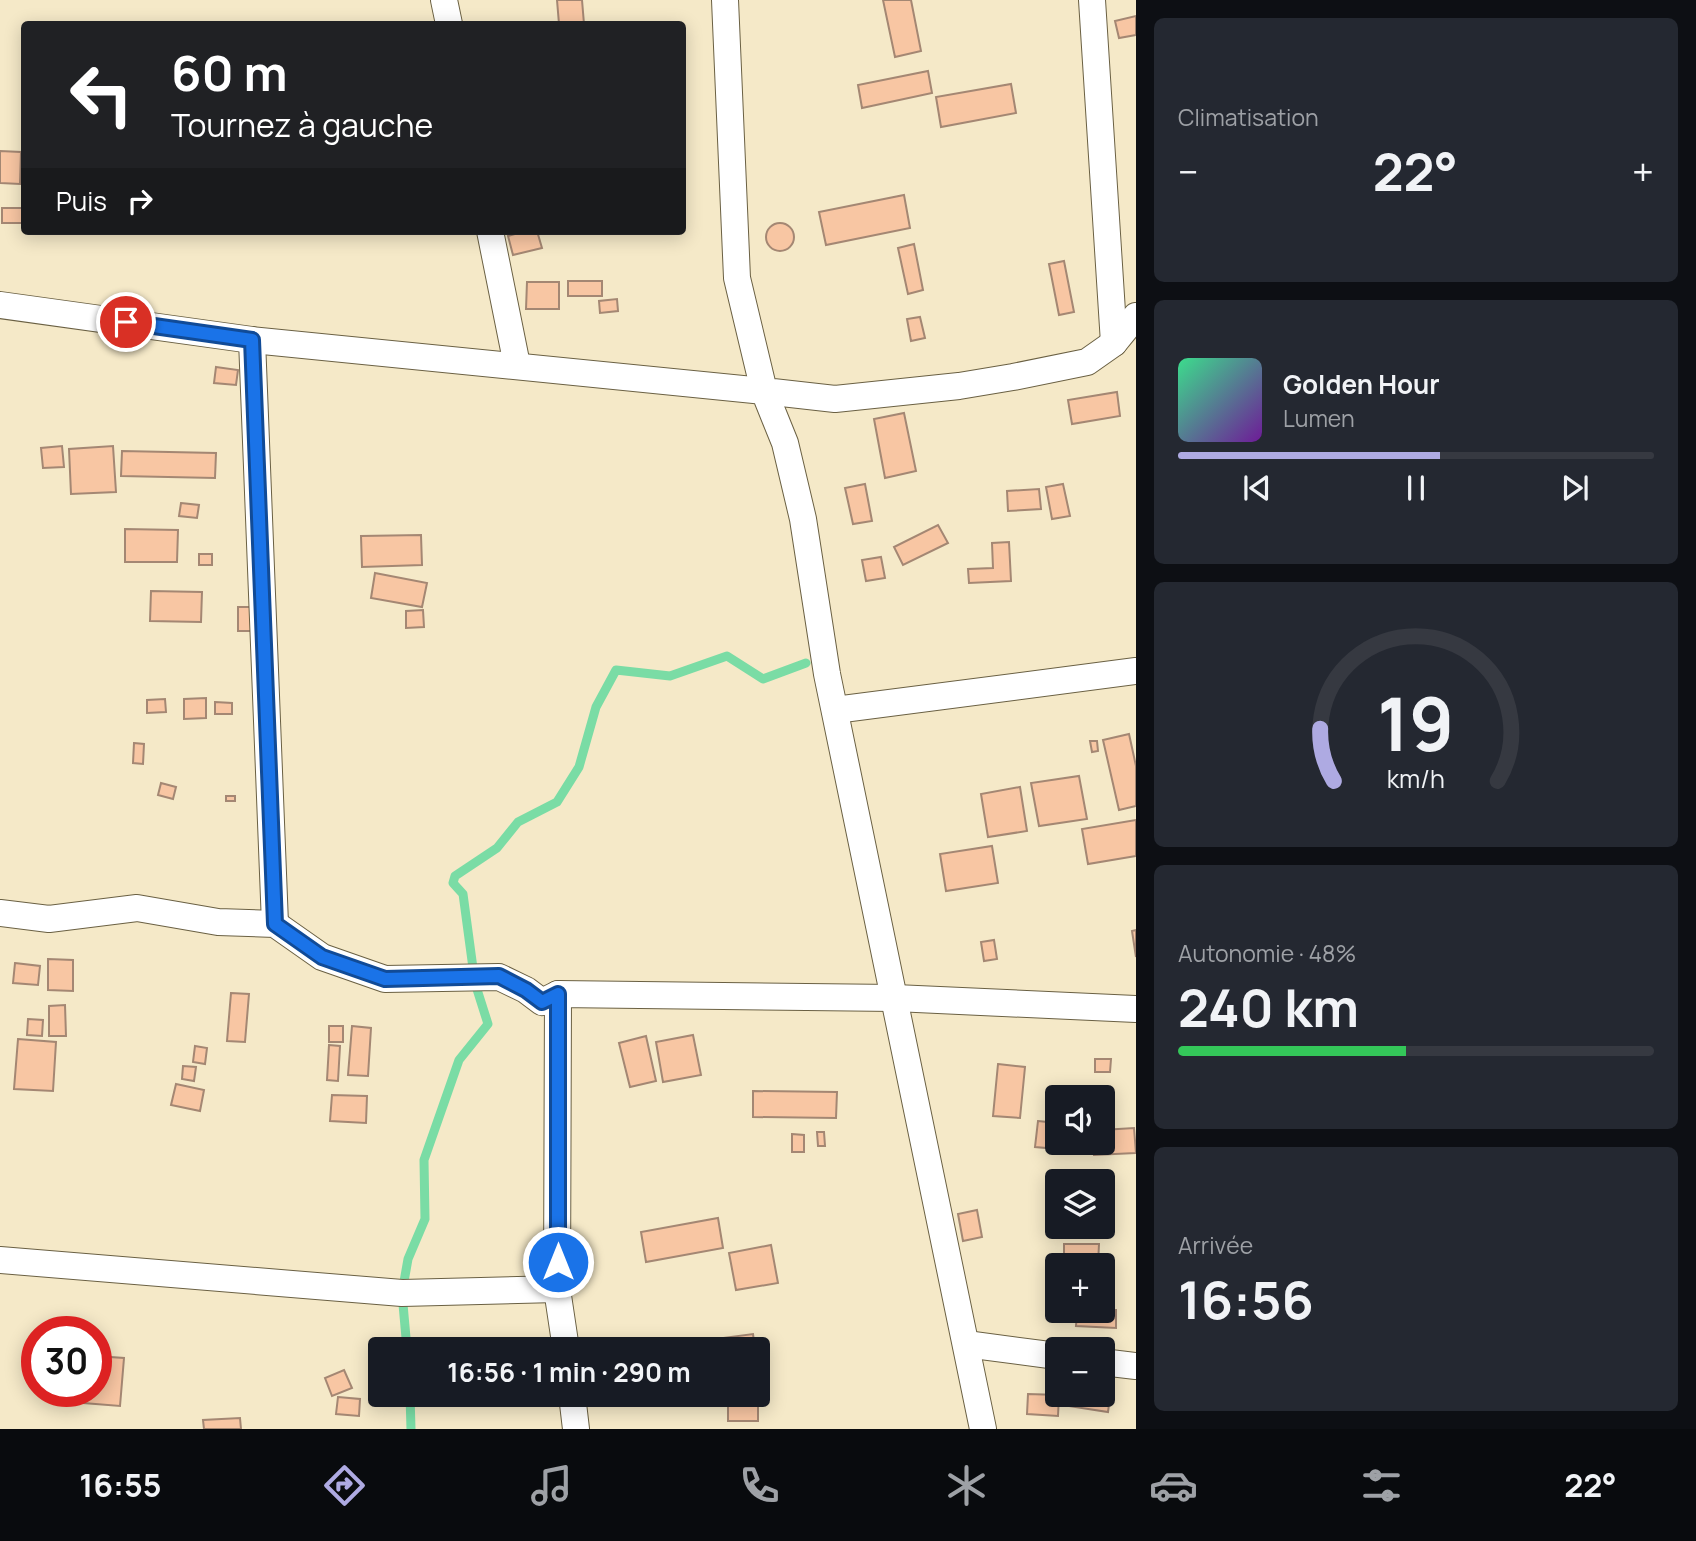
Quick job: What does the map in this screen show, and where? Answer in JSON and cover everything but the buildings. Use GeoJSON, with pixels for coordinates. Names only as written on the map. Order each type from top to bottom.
{"type":"FeatureCollection","features":[{"type":"Feature","properties":{"kind":"street"},"geometry":{"type":"LineString","coordinates":[[444,0],[448,21]]}},
{"type":"Feature","properties":{"kind":"street"},"geometry":{"type":"LineString","coordinates":[[725,0],[737,278],[764,391],[785,443],[803,519],[835,710],[983,1429]]}},
{"type":"Feature","properties":{"kind":"street"},"geometry":{"type":"LineString","coordinates":[[1092,0],[1114,343]]}},
{"type":"Feature","properties":{"kind":"street"},"geometry":{"type":"LineString","coordinates":[[491,235],[517,365]]}},
{"type":"Feature","properties":{"kind":"street"},"geometry":{"type":"LineString","coordinates":[[0,304],[252,340],[835,399],[959,386],[1087,362],[1114,343],[1136,316]]}},
{"type":"Feature","properties":{"kind":"street"},"geometry":{"type":"LineString","coordinates":[[252,340],[275,924]]}},
{"type":"Feature","properties":{"kind":"street"},"geometry":{"type":"LineString","coordinates":[[835,710],[1136,671]]}},
{"type":"Feature","properties":{"kind":"street"},"geometry":{"type":"LineString","coordinates":[[0,912],[49,919],[137,908],[218,922],[275,924],[322,957],[385,979],[499,976],[542,1002],[558,994],[895,998],[1136,1009]]}},
{"type":"Feature","properties":{"kind":"street"},"geometry":{"type":"LineString","coordinates":[[558,994],[557,1289],[564,1337]]}},
{"type":"Feature","properties":{"kind":"street"},"geometry":{"type":"LineString","coordinates":[[0,1261],[402,1293],[557,1289]]}},
{"type":"Feature","properties":{"kind":"street"},"geometry":{"type":"LineString","coordinates":[[967,1344],[1045,1354]]}},
{"type":"Feature","properties":{"kind":"street"},"geometry":{"type":"LineString","coordinates":[[1115,1364],[1136,1366]]}},
{"type":"Feature","properties":{"kind":"street"},"geometry":{"type":"LineString","coordinates":[[573,1407],[576,1429]]}},
{"type":"Feature","properties":{"kind":"waterway"},"geometry":{"type":"LineString","coordinates":[[406,1337],[402,1293],[408,1259],[425,1219],[424,1160],[459,1060],[488,1024],[475,983],[463,894],[453,883],[455,876],[497,848],[518,822],[557,802],[579,767],[596,707],[616,670],[670,676],[727,656],[763,679],[806,663]]}},
{"type":"Feature","properties":{"kind":"waterway"},"geometry":{"type":"LineString","coordinates":[[410,1407],[411,1429]]}},
{"type":"Feature","properties":{"kind":"route"},"geometry":{"type":"LineString","coordinates":[[126,322],[252,340],[275,924],[322,957],[385,979],[499,976],[542,1002],[558,994],[558,1262]]}}]}
